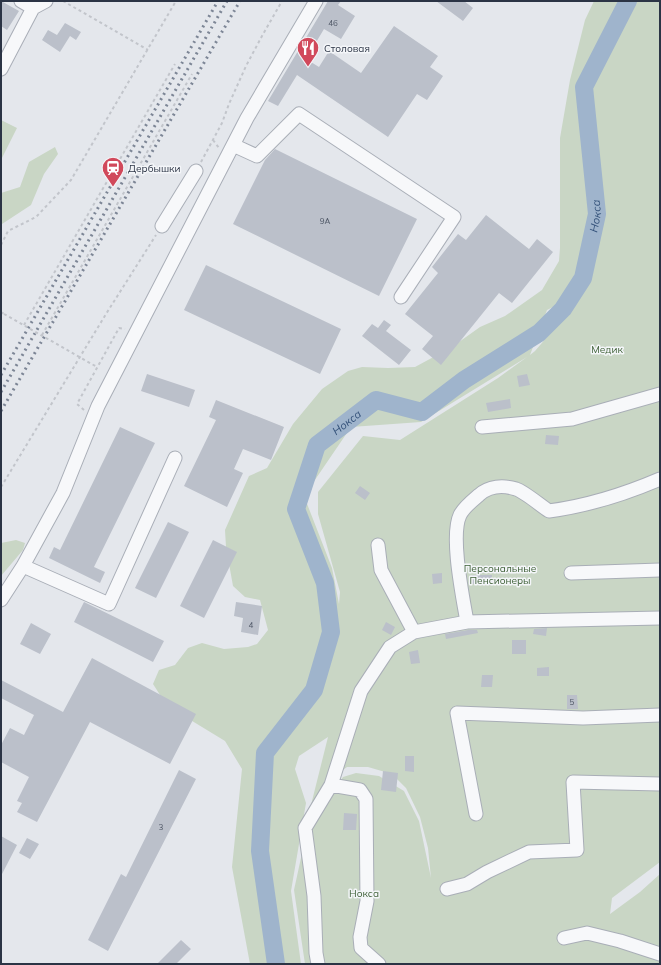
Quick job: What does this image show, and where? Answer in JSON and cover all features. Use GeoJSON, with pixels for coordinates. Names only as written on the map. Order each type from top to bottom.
{"type":"FeatureCollection","features":[{"type":"Feature","properties":{"kind":"street"},"geometry":{"type":"LineString","coordinates":[[1,69],[38,4],[21,1]]}},
{"type":"Feature","properties":{"kind":"street"},"geometry":{"type":"LineString","coordinates":[[1,600],[23,566],[63,493],[98,406],[247,118],[316,1]]}},
{"type":"Feature","properties":{"kind":"street"},"geometry":{"type":"LineString","coordinates":[[233,145],[257,156],[299,114],[454,218],[402,297]]}},
{"type":"Feature","properties":{"kind":"street"},"geometry":{"type":"LineString","coordinates":[[162,226],[196,171]]}},
{"type":"Feature","properties":{"kind":"street"},"geometry":{"type":"LineString","coordinates":[[180,198],[200,209]]}},
{"type":"Feature","properties":{"kind":"street"},"geometry":{"type":"LineString","coordinates":[[482,428],[572,419],[660,394]]}},
{"type":"Feature","properties":{"kind":"street"},"geometry":{"type":"LineString","coordinates":[[23,566],[109,604],[175,458]]}},
{"type":"Feature","properties":{"kind":"street"},"geometry":{"type":"LineString","coordinates":[[467,622],[460,580],[456,537],[460,516],[468,504],[483,492],[500,486],[518,490],[550,511],[602,500],[628,492],[660,479]]}},
{"type":"Feature","properties":{"kind":"street"},"geometry":{"type":"LineString","coordinates":[[378,545],[381,570],[414,632]]}},
{"type":"Feature","properties":{"kind":"street"},"geometry":{"type":"LineString","coordinates":[[571,573],[660,570]]}},
{"type":"Feature","properties":{"kind":"street"},"geometry":{"type":"LineString","coordinates":[[318,964],[316,953],[314,896],[306,828],[332,785],[361,691],[390,647],[414,632],[467,622],[660,618]]}},
{"type":"Feature","properties":{"kind":"street"},"geometry":{"type":"LineString","coordinates":[[476,814],[457,713],[582,718],[660,715]]}},
{"type":"Feature","properties":{"kind":"street"},"geometry":{"type":"LineString","coordinates":[[447,889],[467,884],[487,872],[529,852],[577,850],[572,782],[660,784]]}},
{"type":"Feature","properties":{"kind":"street"},"geometry":{"type":"LineString","coordinates":[[332,785],[360,790],[366,799],[367,901],[360,936],[361,948],[380,964]]}},
{"type":"Feature","properties":{"kind":"street"},"geometry":{"type":"LineString","coordinates":[[564,938],[587,933],[660,954]]}},
{"type":"Feature","properties":{"kind":"path"},"geometry":{"type":"LineString","coordinates":[[63,1],[148,50]]}},
{"type":"Feature","properties":{"kind":"path"},"geometry":{"type":"LineString","coordinates":[[1,245],[8,231],[36,217],[71,180],[176,1]]}},
{"type":"Feature","properties":{"kind":"path"},"geometry":{"type":"LineString","coordinates":[[196,171],[222,123],[241,77],[282,1]]}},
{"type":"Feature","properties":{"kind":"path"},"geometry":{"type":"LineString","coordinates":[[24,325],[174,64]]}},
{"type":"Feature","properties":{"kind":"path"},"geometry":{"type":"LineString","coordinates":[[42,335],[192,74]]}},
{"type":"Feature","properties":{"kind":"path"},"geometry":{"type":"LineString","coordinates":[[213,140],[219,148]]}},
{"type":"Feature","properties":{"kind":"path"},"geometry":{"type":"LineString","coordinates":[[1,486],[106,314],[162,226]]}},
{"type":"Feature","properties":{"kind":"path"},"geometry":{"type":"LineString","coordinates":[[1,312],[97,366]]}},
{"type":"Feature","properties":{"kind":"path"},"geometry":{"type":"LineString","coordinates":[[77,404],[119,328]]}},
{"type":"Feature","properties":{"kind":"green space"},"geometry":{"type":"Polygon","coordinates":[[[594,1],[660,1],[660,862],[612,898],[610,914],[640,892],[660,874],[660,964],[305,964],[294,890],[307,830],[343,777],[356,773],[379,776],[404,791],[419,821],[431,878],[428,848],[420,817],[406,788],[392,774],[368,767],[347,767],[329,780],[310,809],[328,737],[299,756],[295,769],[306,803],[291,891],[301,964],[250,964],[232,867],[242,769],[225,741],[179,713],[162,698],[153,684],[159,670],[175,665],[188,648],[202,643],[224,649],[248,647],[257,644],[268,630],[260,600],[245,597],[233,586],[226,547],[225,530],[249,476],[267,468],[293,424],[322,389],[348,371],[362,367],[415,367],[452,347],[480,327],[505,316],[542,290],[559,261],[560,138],[570,80],[585,20],[594,1]],[[579,294],[547,310],[530,355],[571,309],[579,294]],[[527,357],[421,422],[351,427],[304,496],[332,568],[339,604],[340,592],[318,514],[318,492],[363,436],[400,440],[498,378],[527,357]]]}},
{"type":"Feature","properties":{"kind":"green space"},"geometry":{"type":"Polygon","coordinates":[[[1,120],[17,128],[1,160],[1,120]]]}},
{"type":"Feature","properties":{"kind":"green space"},"geometry":{"type":"Polygon","coordinates":[[[55,147],[58,154],[44,174],[31,205],[2,224],[1,193],[20,187],[29,162],[55,147]]]}},
{"type":"Feature","properties":{"kind":"green space"},"geometry":{"type":"Polygon","coordinates":[[[16,540],[25,543],[23,550],[1,576],[1,543],[16,540]]]}},
{"type":"Feature","properties":{"kind":"building"},"geometry":{"type":"Polygon","coordinates":[[[1,1],[19,11],[7,30],[1,26],[1,1]]]}},
{"type":"Feature","properties":{"kind":"building"},"geometry":{"type":"Polygon","coordinates":[[[328,1],[341,1],[338,5],[355,16],[341,39],[324,29],[306,59],[319,67],[329,51],[361,73],[394,26],[438,56],[430,67],[443,76],[427,100],[417,94],[388,137],[297,75],[278,106],[268,101],[328,1]]]}},
{"type":"Feature","properties":{"kind":"building"},"geometry":{"type":"Polygon","coordinates":[[[436,1],[464,1],[473,8],[463,21],[436,1]]]}},
{"type":"Feature","properties":{"kind":"building"},"geometry":{"type":"Polygon","coordinates":[[[65,23],[81,32],[76,40],[70,36],[60,52],[42,40],[48,30],[57,35],[65,23]]]}},
{"type":"Feature","properties":{"kind":"building"},"geometry":{"type":"Polygon","coordinates":[[[275,149],[417,219],[379,296],[233,224],[265,160],[275,149]]]}},
{"type":"Feature","properties":{"kind":"building"},"geometry":{"type":"Polygon","coordinates":[[[486,215],[529,249],[537,239],[553,252],[512,303],[499,293],[441,365],[422,349],[433,336],[405,314],[438,273],[432,267],[458,234],[466,240],[486,215]]]}},
{"type":"Feature","properties":{"kind":"building"},"geometry":{"type":"Polygon","coordinates":[[[206,265],[341,329],[320,374],[184,310],[206,265]]]}},
{"type":"Feature","properties":{"kind":"building"},"geometry":{"type":"Polygon","coordinates":[[[384,320],[391,325],[386,331],[411,350],[399,365],[362,336],[372,324],[378,328],[384,320]]]}},
{"type":"Feature","properties":{"kind":"building"},"geometry":{"type":"Polygon","coordinates":[[[147,374],[195,390],[189,407],[141,391],[147,374]]]}},
{"type":"Feature","properties":{"kind":"building"},"geometry":{"type":"Polygon","coordinates":[[[527,374],[530,385],[519,387],[517,376],[527,374]]]}},
{"type":"Feature","properties":{"kind":"building"},"geometry":{"type":"Polygon","coordinates":[[[510,399],[511,408],[488,412],[486,403],[510,399]]]}},
{"type":"Feature","properties":{"kind":"building"},"geometry":{"type":"Polygon","coordinates":[[[216,400],[284,427],[271,460],[243,449],[234,469],[243,473],[227,507],[184,486],[216,420],[209,417],[216,400]]]}},
{"type":"Feature","properties":{"kind":"building"},"geometry":{"type":"Polygon","coordinates":[[[120,427],[155,443],[94,567],[105,572],[100,583],[49,558],[54,547],[60,550],[120,427]]]}},
{"type":"Feature","properties":{"kind":"building"},"geometry":{"type":"Polygon","coordinates":[[[546,435],[559,436],[558,445],[545,444],[546,435]]]}},
{"type":"Feature","properties":{"kind":"building"},"geometry":{"type":"Polygon","coordinates":[[[360,486],[370,493],[365,500],[355,493],[360,486]]]}},
{"type":"Feature","properties":{"kind":"building"},"geometry":{"type":"Polygon","coordinates":[[[168,522],[189,532],[156,598],[135,588],[168,522]]]}},
{"type":"Feature","properties":{"kind":"building"},"geometry":{"type":"Polygon","coordinates":[[[213,540],[237,552],[204,618],[180,606],[213,540]]]}},
{"type":"Feature","properties":{"kind":"building"},"geometry":{"type":"Polygon","coordinates":[[[442,573],[442,583],[433,584],[432,574],[442,573]]]}},
{"type":"Feature","properties":{"kind":"building"},"geometry":{"type":"Polygon","coordinates":[[[472,575],[492,575],[492,584],[471,584],[472,575]]]}},
{"type":"Feature","properties":{"kind":"building"},"geometry":{"type":"Polygon","coordinates":[[[84,602],[164,641],[153,662],[74,622],[84,602]]]}},
{"type":"Feature","properties":{"kind":"building"},"geometry":{"type":"Polygon","coordinates":[[[236,602],[262,606],[258,635],[241,632],[243,618],[234,616],[236,602]]]}},
{"type":"Feature","properties":{"kind":"building"},"geometry":{"type":"Polygon","coordinates":[[[386,622],[395,627],[391,635],[382,630],[386,622]]]}},
{"type":"Feature","properties":{"kind":"building"},"geometry":{"type":"Polygon","coordinates":[[[31,623],[51,634],[40,654],[20,644],[31,623]]]}},
{"type":"Feature","properties":{"kind":"building"},"geometry":{"type":"Polygon","coordinates":[[[547,628],[546,636],[533,634],[534,629],[547,628]]]}},
{"type":"Feature","properties":{"kind":"building"},"geometry":{"type":"Polygon","coordinates":[[[477,630],[478,633],[446,639],[445,634],[477,630]]]}},
{"type":"Feature","properties":{"kind":"building"},"geometry":{"type":"Polygon","coordinates":[[[512,640],[526,640],[526,654],[512,654],[512,640]]]}},
{"type":"Feature","properties":{"kind":"building"},"geometry":{"type":"Polygon","coordinates":[[[418,650],[420,663],[411,664],[409,652],[418,650]]]}},
{"type":"Feature","properties":{"kind":"building"},"geometry":{"type":"Polygon","coordinates":[[[92,658],[196,714],[170,764],[90,722],[37,822],[17,812],[22,803],[17,801],[29,777],[1,762],[1,745],[10,728],[24,735],[34,715],[1,698],[1,680],[63,712],[92,658]]]}},
{"type":"Feature","properties":{"kind":"building"},"geometry":{"type":"Polygon","coordinates":[[[549,667],[549,676],[537,676],[537,668],[549,667]]]}},
{"type":"Feature","properties":{"kind":"building"},"geometry":{"type":"Polygon","coordinates":[[[482,675],[493,675],[492,687],[481,687],[482,675]]]}},
{"type":"Feature","properties":{"kind":"building"},"geometry":{"type":"Polygon","coordinates":[[[567,695],[577,695],[578,709],[567,709],[567,695]]]}},
{"type":"Feature","properties":{"kind":"building"},"geometry":{"type":"Polygon","coordinates":[[[405,756],[414,756],[414,772],[405,771],[405,756]]]}},
{"type":"Feature","properties":{"kind":"building"},"geometry":{"type":"Polygon","coordinates":[[[179,770],[196,779],[108,951],[88,940],[121,874],[126,877],[179,770]]]}},
{"type":"Feature","properties":{"kind":"building"},"geometry":{"type":"Polygon","coordinates":[[[383,771],[398,773],[396,792],[381,790],[383,771]]]}},
{"type":"Feature","properties":{"kind":"building"},"geometry":{"type":"Polygon","coordinates":[[[344,813],[357,814],[356,830],[343,830],[344,813]]]}},
{"type":"Feature","properties":{"kind":"building"},"geometry":{"type":"Polygon","coordinates":[[[1,836],[17,845],[1,876],[1,836]]]}},
{"type":"Feature","properties":{"kind":"building"},"geometry":{"type":"Polygon","coordinates":[[[27,838],[39,844],[30,859],[19,853],[27,838]]]}},
{"type":"Feature","properties":{"kind":"building"},"geometry":{"type":"Polygon","coordinates":[[[181,940],[191,949],[176,964],[157,964],[181,940]]]}},
{"type":"Feature","properties":{"kind":"waterway","name":"Нокса"},"geometry":{"type":"LineString","coordinates":[[276,964],[260,851],[265,753],[314,690],[331,632],[325,583],[296,509],[317,445],[376,400],[422,412],[464,380],[539,333],[563,309],[583,278],[597,214],[584,87],[628,1]]}},
{"type":"Feature","properties":{"kind":"railway"},"geometry":{"type":"LineString","coordinates":[[1,375],[218,1]]}},
{"type":"Feature","properties":{"kind":"railway"},"geometry":{"type":"LineString","coordinates":[[1,392],[227,1]]}},
{"type":"Feature","properties":{"kind":"railway"},"geometry":{"type":"LineString","coordinates":[[1,411],[240,1]]}},
{"type":"Feature","properties":{"kind":"place","name":"Столовая"},"geometry":{"type":"Point","coordinates":[308,68]}},
{"type":"Feature","properties":{"kind":"place","name":"Дербышки"},"geometry":{"type":"Point","coordinates":[113,188]}},
{"type":"Feature","properties":{"kind":"park label","name":"Медик"},"geometry":{"type":"Point","coordinates":[607,349]}},
{"type":"Feature","properties":{"kind":"park label","name":"Персональные Пенсионеры"},"geometry":{"type":"Point","coordinates":[500,574]}}]}
